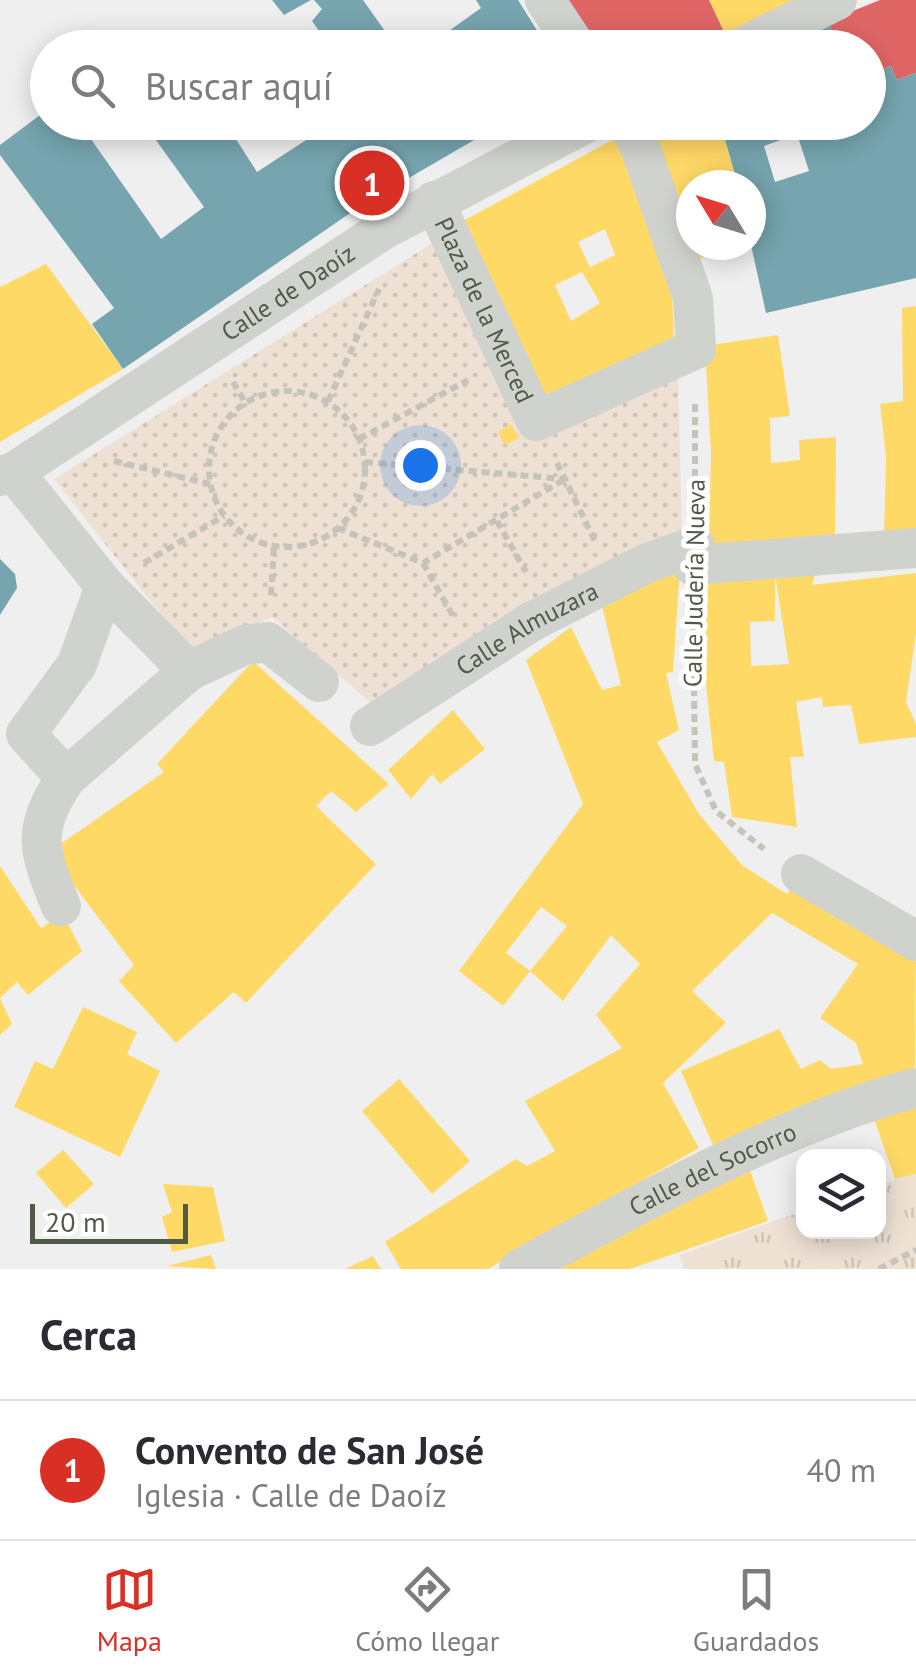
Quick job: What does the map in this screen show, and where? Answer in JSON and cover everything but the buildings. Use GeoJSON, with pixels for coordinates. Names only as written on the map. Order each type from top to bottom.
{"type":"FeatureCollection","features":[{"type":"Feature","properties":{"kind":"street"},"geometry":{"type":"LineString","coordinates":[[545,0],[564,30]]}},
{"type":"Feature","properties":{"kind":"street"},"geometry":{"type":"LineString","coordinates":[[776,30],[836,0]]}},
{"type":"Feature","properties":{"kind":"street","name":"Calle de Daoíz"},"geometry":{"type":"LineString","coordinates":[[7,474],[324,267],[434,201],[553,140]]}},
{"type":"Feature","properties":{"kind":"street"},"geometry":{"type":"LineString","coordinates":[[637,140],[693,298],[696,349]]}},
{"type":"Feature","properties":{"kind":"street","name":"Plaza de la Merced"},"geometry":{"type":"LineString","coordinates":[[434,201],[536,421],[696,349]]}},
{"type":"Feature","properties":{"kind":"street"},"geometry":{"type":"LineString","coordinates":[[7,474],[104,586],[188,671]]}},
{"type":"Feature","properties":{"kind":"street","name":"Calle Almuzara"},"geometry":{"type":"LineString","coordinates":[[370,726],[531,622],[647,563],[694,556],[916,548]]}},
{"type":"Feature","properties":{"kind":"street"},"geometry":{"type":"LineString","coordinates":[[66,778],[26,734],[77,664],[104,586]]}},
{"type":"Feature","properties":{"kind":"street"},"geometry":{"type":"LineString","coordinates":[[61,906],[42,858],[39,831],[45,811],[66,778],[188,671],[244,645],[268,642],[319,682]]}},
{"type":"Feature","properties":{"kind":"street"},"geometry":{"type":"LineString","coordinates":[[802,874],[916,942]]}},
{"type":"Feature","properties":{"kind":"street","name":"Calle del Socorro"},"geometry":{"type":"LineString","coordinates":[[520,1269],[602,1224],[822,1118],[914,1089]]}},
{"type":"Feature","properties":{"kind":"path"},"geometry":{"type":"LineString","coordinates":[[328,401],[386,274]]}},
{"type":"Feature","properties":{"kind":"path","name":"Calle Judería Nueva"},"geometry":{"type":"LineString","coordinates":[[696,349],[695,764],[716,812],[736,831],[802,874]]}},
{"type":"Feature","properties":{"kind":"path"},"geometry":{"type":"LineString","coordinates":[[359,439],[508,359]]}},
{"type":"Feature","properties":{"kind":"path"},"geometry":{"type":"LineString","coordinates":[[286,391],[328,401],[346,418],[359,439],[365,462],[359,498],[338,528],[297,546],[274,546],[238,530],[224,516],[210,484],[209,460],[215,438],[245,402],[286,391]]}},
{"type":"Feature","properties":{"kind":"path"},"geometry":{"type":"LineString","coordinates":[[122,462],[210,484]]}},
{"type":"Feature","properties":{"kind":"path"},"geometry":{"type":"LineString","coordinates":[[365,462],[565,479]]}},
{"type":"Feature","properties":{"kind":"path"},"geometry":{"type":"LineString","coordinates":[[338,528],[422,563],[565,479]]}},
{"type":"Feature","properties":{"kind":"path"},"geometry":{"type":"LineString","coordinates":[[565,479],[599,550]]}},
{"type":"Feature","properties":{"kind":"path"},"geometry":{"type":"LineString","coordinates":[[104,586],[224,516]]}},
{"type":"Feature","properties":{"kind":"path"},"geometry":{"type":"LineString","coordinates":[[497,521],[534,586]]}},
{"type":"Feature","properties":{"kind":"path"},"geometry":{"type":"LineString","coordinates":[[879,1269],[916,1250]]}},
{"type":"Feature","properties":{"kind":"green space"},"geometry":{"type":"Polygon","coordinates":[[[441,238],[535,440],[678,369],[682,536],[372,704],[272,617],[193,655],[54,479],[441,238]]]}},
{"type":"Feature","properties":{"kind":"green space"},"geometry":{"type":"Polygon","coordinates":[[[916,1174],[916,1269],[684,1269],[679,1255],[796,1213],[796,1239],[886,1239],[886,1183],[916,1174]]]}},
{"type":"Feature","properties":{"kind":"place","name":"Convento de San José"},"geometry":{"type":"Point","coordinates":[372,183]}}]}
